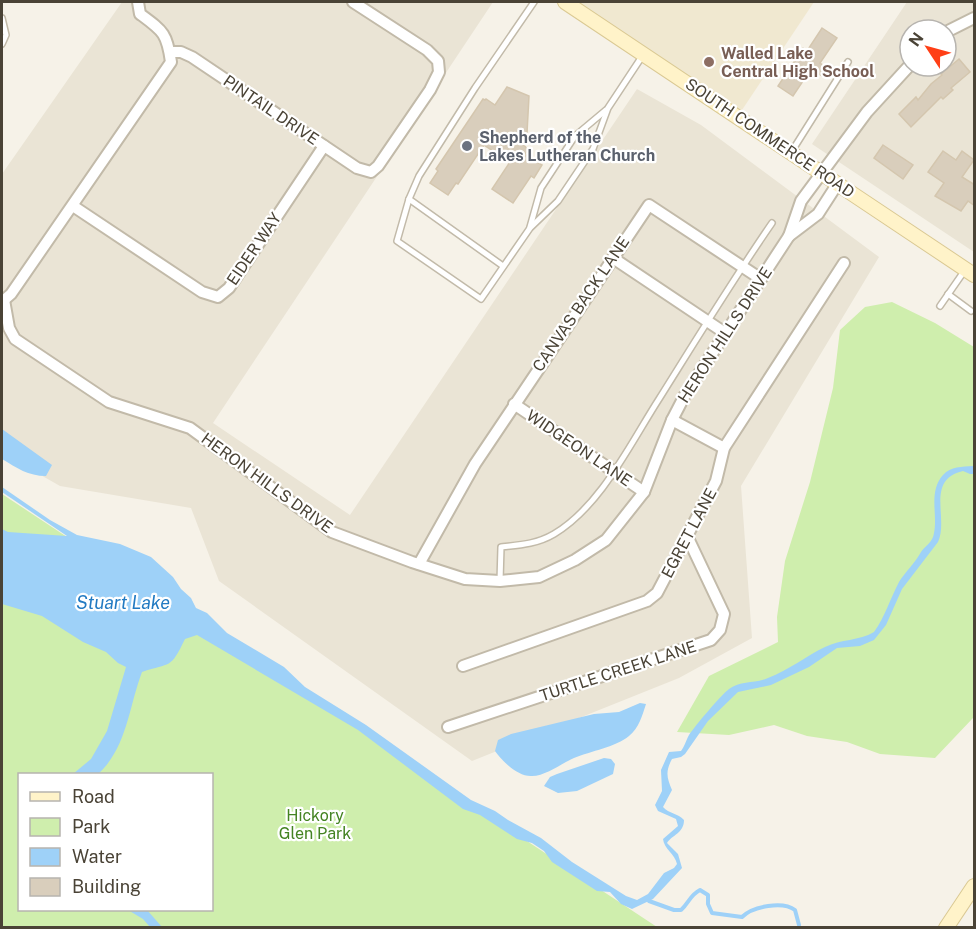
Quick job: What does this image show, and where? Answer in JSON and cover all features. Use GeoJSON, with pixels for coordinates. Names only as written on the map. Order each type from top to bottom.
{"type":"FeatureCollection","features":[{"type":"Feature","properties":{"kind":"street"},"geometry":{"type":"LineString","coordinates":[[138,2],[140,14],[160,28],[168,41],[170,52]]}},
{"type":"Feature","properties":{"kind":"street","name":"PINTAIL DRIVE"},"geometry":{"type":"LineString","coordinates":[[170,52],[181,52],[192,57],[357,168],[371,172],[378,166],[430,90],[439,72],[438,61],[427,50],[353,2]]}},
{"type":"Feature","properties":{"kind":"street","name":"SOUTH COMMERCE ROAD"},"geometry":{"type":"LineString","coordinates":[[566,2],[970,272]]}},
{"type":"Feature","properties":{"kind":"street"},"geometry":{"type":"LineString","coordinates":[[958,26],[975,18]]}},
{"type":"Feature","properties":{"kind":"street","name":"HERON HILLS DRIVE"},"geometry":{"type":"LineString","coordinates":[[170,52],[171,62],[73,206],[5,298],[9,328],[15,339],[109,402],[190,428],[332,532],[465,579],[500,581],[540,577],[575,560],[606,540],[644,492],[672,420],[685,395],[789,236],[801,201],[867,112],[898,78]]}},
{"type":"Feature","properties":{"kind":"street","name":"EIDER WAY"},"geometry":{"type":"LineString","coordinates":[[73,206],[202,292],[218,297],[229,288],[324,146]]}},
{"type":"Feature","properties":{"kind":"street","name":"HERON HILLS DRIVE"},"geometry":{"type":"LineString","coordinates":[[789,236],[818,214],[838,183]]}},
{"type":"Feature","properties":{"kind":"street","name":"CANVAS BACK LANE"},"geometry":{"type":"LineString","coordinates":[[419,564],[475,464],[649,205],[742,267]]}},
{"type":"Feature","properties":{"kind":"street"},"geometry":{"type":"LineString","coordinates":[[613,258],[725,333]]}},
{"type":"Feature","properties":{"kind":"street","name":"EGRET LANE"},"geometry":{"type":"LineString","coordinates":[[463,666],[647,601],[657,593],[716,481],[724,448],[844,263]]}},
{"type":"Feature","properties":{"kind":"street"},"geometry":{"type":"LineString","coordinates":[[742,267],[761,279]]}},
{"type":"Feature","properties":{"kind":"street","name":"WIDGEON LANE"},"geometry":{"type":"LineString","coordinates":[[514,404],[644,492]]}},
{"type":"Feature","properties":{"kind":"street"},"geometry":{"type":"LineString","coordinates":[[672,420],[724,448]]}},
{"type":"Feature","properties":{"kind":"street","name":"TURTLE CREEK LANE"},"geometry":{"type":"LineString","coordinates":[[448,727],[711,640],[720,630],[724,614],[687,536]]}},
{"type":"Feature","properties":{"kind":"street"},"geometry":{"type":"LineString","coordinates":[[946,927],[975,886]]}},
{"type":"Feature","properties":{"kind":"lane"},"geometry":{"type":"LineString","coordinates":[[534,2],[475,87],[425,166],[409,199],[397,241],[481,298],[530,228],[558,201],[593,149],[608,108],[644,53]]}},
{"type":"Feature","properties":{"kind":"lane"},"geometry":{"type":"LineString","coordinates":[[2,18],[6,35],[2,45]]}},
{"type":"Feature","properties":{"kind":"lane"},"geometry":{"type":"LineString","coordinates":[[791,152],[848,62]]}},
{"type":"Feature","properties":{"kind":"lane"},"geometry":{"type":"LineString","coordinates":[[530,228],[540,188],[576,136],[608,108]]}},
{"type":"Feature","properties":{"kind":"lane"},"geometry":{"type":"LineString","coordinates":[[409,199],[503,266]]}},
{"type":"Feature","properties":{"kind":"lane"},"geometry":{"type":"LineString","coordinates":[[500,581],[501,547],[536,543],[555,534],[594,499],[772,223]]}},
{"type":"Feature","properties":{"kind":"lane"},"geometry":{"type":"LineString","coordinates":[[940,306],[948,294],[970,272]]}},
{"type":"Feature","properties":{"kind":"lane"},"geometry":{"type":"LineString","coordinates":[[948,294],[971,311]]}},
{"type":"Feature","properties":{"kind":"shaded area"},"geometry":{"type":"Polygon","coordinates":[[[122,2],[493,2],[213,423],[350,515],[637,89],[701,125],[879,257],[741,486],[752,638],[679,678],[472,761],[219,581],[191,508],[60,486],[2,453],[2,174],[122,2]]]}},
{"type":"Feature","properties":{"kind":"shaded area","name":"Walled Lake Central High School"},"geometry":{"type":"Polygon","coordinates":[[[555,2],[814,2],[734,122],[555,2]]]}},
{"type":"Feature","properties":{"kind":"shaded area"},"geometry":{"type":"Polygon","coordinates":[[[907,2],[974,2],[974,252],[812,144],[907,2]]]}},
{"type":"Feature","properties":{"kind":"green space"},"geometry":{"type":"Polygon","coordinates":[[[892,302],[935,323],[974,347],[973,718],[935,758],[880,754],[847,742],[807,736],[774,725],[729,735],[677,732],[709,676],[778,642],[777,617],[785,561],[810,482],[833,388],[840,330],[865,307],[892,302]]]}},
{"type":"Feature","properties":{"kind":"green space","name":"Hickory Glen Park"},"geometry":{"type":"Polygon","coordinates":[[[2,494],[657,927],[2,927],[2,494]]]}},
{"type":"Feature","properties":{"kind":"water"},"geometry":{"type":"Polygon","coordinates":[[[2,429],[52,465],[46,476],[28,473],[2,459],[2,429]]]}},
{"type":"Feature","properties":{"kind":"water","name":"Stuart Lake"},"geometry":{"type":"Polygon","coordinates":[[[974,464],[974,474],[963,471],[951,476],[945,483],[941,491],[941,532],[938,542],[902,589],[886,625],[874,640],[860,646],[837,648],[809,667],[771,685],[738,692],[708,721],[685,754],[672,759],[668,775],[672,790],[663,807],[684,820],[680,831],[667,843],[678,854],[682,868],[653,899],[632,909],[621,904],[610,892],[597,891],[552,862],[544,851],[532,843],[517,839],[480,815],[463,809],[358,730],[197,635],[185,639],[176,656],[169,663],[142,672],[126,726],[108,764],[99,773],[74,773],[91,759],[107,731],[126,667],[106,652],[83,642],[42,616],[2,604],[2,529],[8,532],[67,536],[2,492],[2,487],[50,520],[77,535],[120,544],[151,557],[173,577],[191,598],[196,608],[207,613],[227,633],[284,667],[305,687],[366,725],[471,800],[541,838],[572,862],[626,896],[637,900],[648,894],[664,873],[677,864],[663,839],[678,826],[676,819],[658,811],[655,805],[662,791],[661,770],[669,752],[681,751],[697,725],[720,697],[734,686],[768,678],[825,647],[874,632],[899,582],[931,541],[935,526],[935,496],[938,482],[950,470],[974,464]]]}},
{"type":"Feature","properties":{"kind":"water"},"geometry":{"type":"Polygon","coordinates":[[[640,703],[646,704],[642,717],[638,726],[624,740],[574,758],[543,774],[527,776],[521,774],[495,751],[498,740],[511,734],[594,714],[619,712],[640,703]]]}},
{"type":"Feature","properties":{"kind":"water"},"geometry":{"type":"Polygon","coordinates":[[[604,758],[611,759],[615,764],[613,774],[577,791],[558,793],[544,786],[550,777],[604,758]]]}},
{"type":"Feature","properties":{"kind":"water"},"geometry":{"type":"Polygon","coordinates":[[[130,911],[148,911],[162,927],[150,927],[143,919],[130,911]]]}},
{"type":"Feature","properties":{"kind":"building"},"geometry":{"type":"Polygon","coordinates":[[[822,28],[837,38],[820,63],[827,68],[822,76],[811,69],[793,96],[778,86],[803,48],[807,51],[822,28]]]}},
{"type":"Feature","properties":{"kind":"building"},"geometry":{"type":"Polygon","coordinates":[[[958,60],[970,72],[911,127],[899,114],[916,97],[918,100],[938,78],[958,78],[958,60]]]}},
{"type":"Feature","properties":{"kind":"building","name":"Shepherd of the Lakes Lutheran Church"},"geometry":{"type":"Polygon","coordinates":[[[507,87],[529,96],[527,133],[514,133],[528,150],[525,154],[542,165],[534,178],[531,176],[513,203],[492,189],[510,162],[484,145],[448,195],[430,183],[438,171],[436,169],[483,99],[495,105],[507,87]]]}},
{"type":"Feature","properties":{"kind":"building"},"geometry":{"type":"Polygon","coordinates":[[[883,145],[913,165],[903,179],[874,158],[883,145]]]}},
{"type":"Feature","properties":{"kind":"building"},"geometry":{"type":"Polygon","coordinates":[[[943,151],[956,160],[962,151],[974,160],[962,177],[975,185],[975,206],[968,201],[961,211],[935,196],[944,183],[928,172],[943,151]]]}},
{"type":"Feature","properties":{"kind":"waterway"},"geometry":{"type":"LineString","coordinates":[[649,901],[674,910],[681,910],[700,890],[708,895],[708,904],[712,913],[742,917],[753,910],[776,905],[795,910],[799,925]]}},
{"type":"Feature","properties":{"kind":"place","name":"Walled Lake Central High School"},"geometry":{"type":"Point","coordinates":[709,62]}},
{"type":"Feature","properties":{"kind":"place","name":"Shepherd of the Lakes Lutheran Church"},"geometry":{"type":"Point","coordinates":[467,146]}}]}
